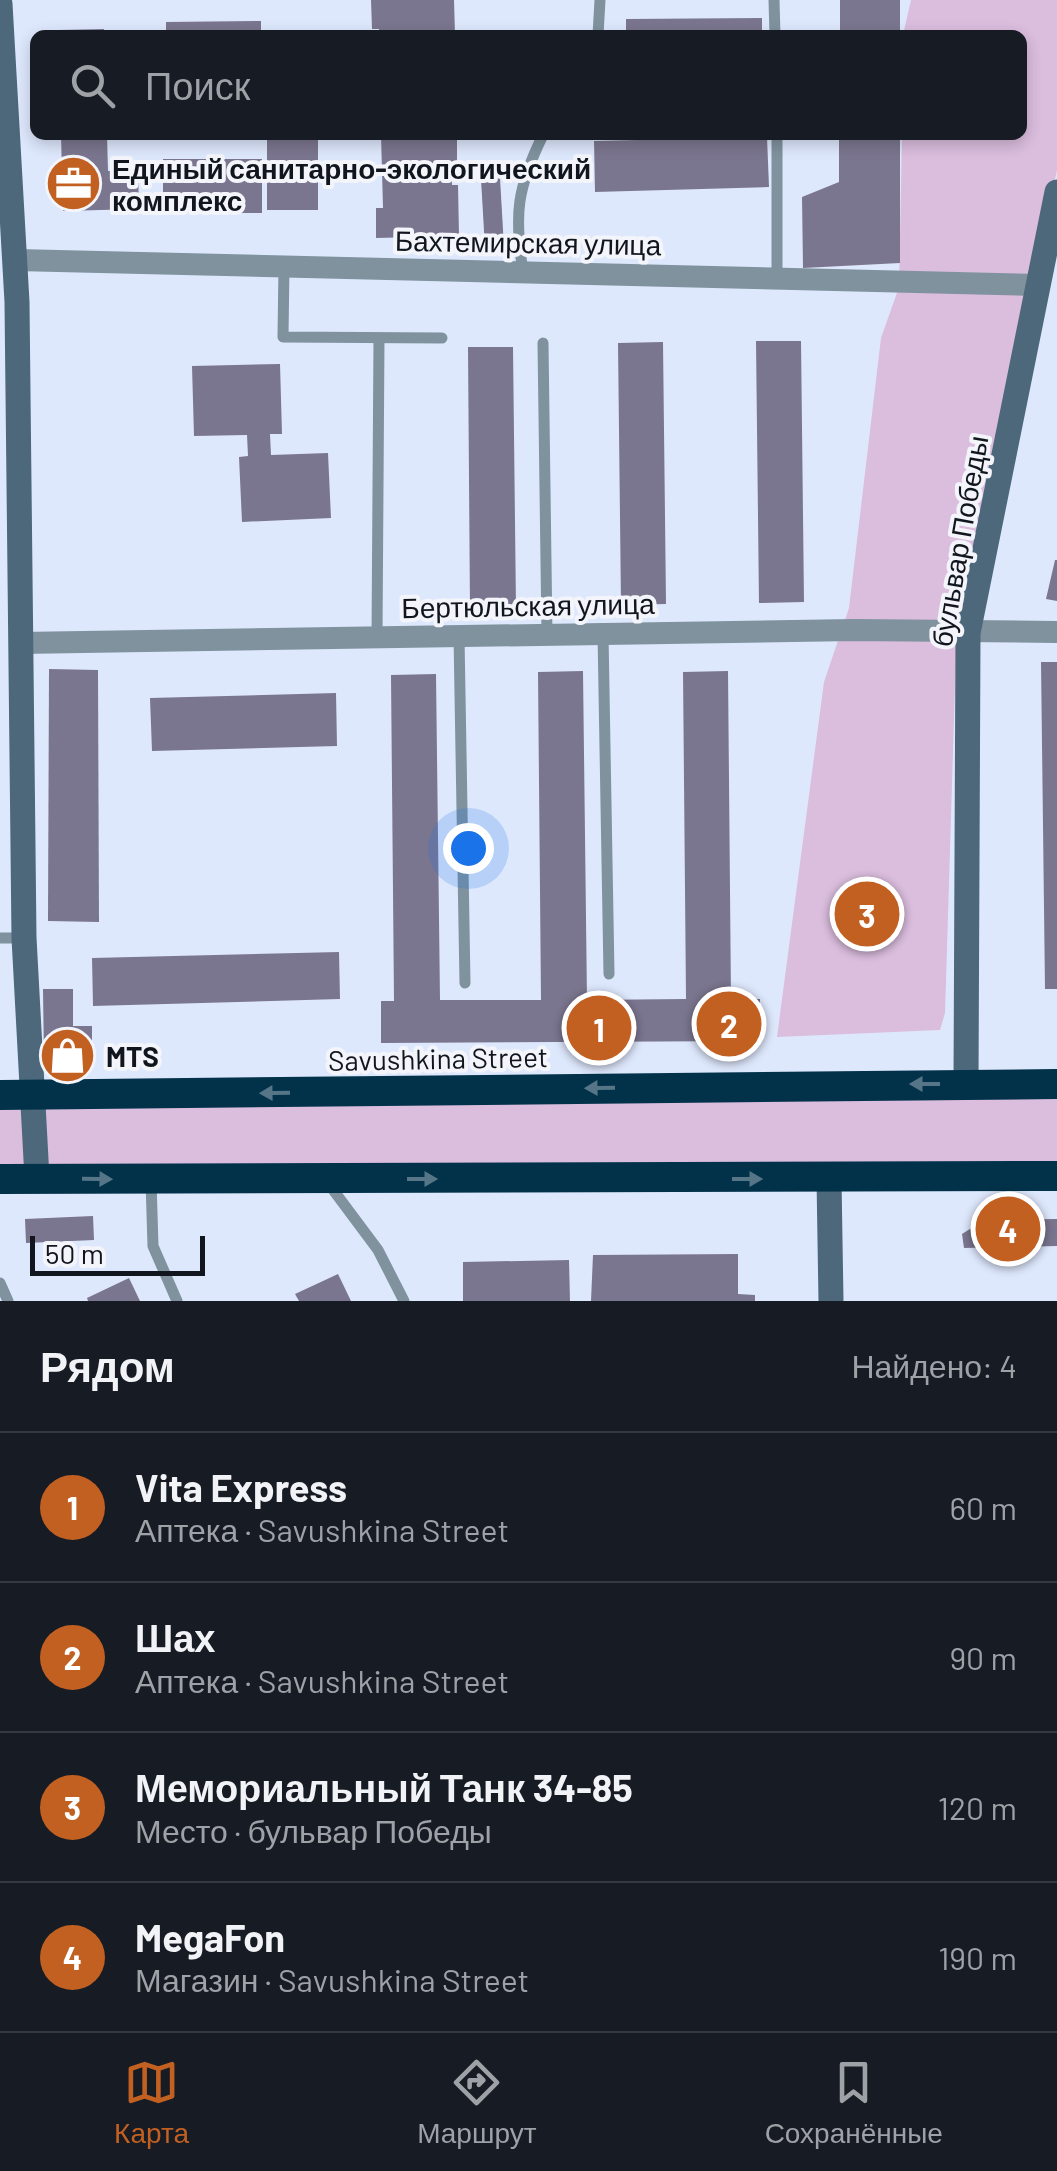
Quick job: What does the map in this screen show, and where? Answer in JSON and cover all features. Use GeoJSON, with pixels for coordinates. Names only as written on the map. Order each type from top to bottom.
{"type":"FeatureCollection","features":[{"type":"Feature","properties":{"kind":"highway","name":"Savushkina Street"},"geometry":{"type":"LineString","coordinates":[[0,1095],[1057,1084]]}},
{"type":"Feature","properties":{"kind":"highway"},"geometry":{"type":"LineString","coordinates":[[0,1179],[1057,1176]]}},
{"type":"Feature","properties":{"kind":"street"},"geometry":{"type":"LineString","coordinates":[[0,4],[16,260],[9,301],[15,643],[12,938],[32,1094],[37,1178]]}},
{"type":"Feature","properties":{"kind":"street","name":"бульвар Победы"},"geometry":{"type":"LineString","coordinates":[[966,1084],[968,633],[1048,287],[1057,192]]}},
{"type":"Feature","properties":{"kind":"street","name":"Бахтемирская улица"},"geometry":{"type":"LineString","coordinates":[[16,260],[1048,287]]}},
{"type":"Feature","properties":{"kind":"street","name":"Бертюльская улица"},"geometry":{"type":"LineString","coordinates":[[15,643],[854,630],[1057,632]]}},
{"type":"Feature","properties":{"kind":"street"},"geometry":{"type":"LineString","coordinates":[[830,1179],[832,1301]]}},
{"type":"Feature","properties":{"kind":"lane"},"geometry":{"type":"LineString","coordinates":[[598,30],[600,0]]}},
{"type":"Feature","properties":{"kind":"lane"},"geometry":{"type":"LineString","coordinates":[[774,0],[774,30]]}},
{"type":"Feature","properties":{"kind":"lane"},"geometry":{"type":"LineString","coordinates":[[523,272],[517,212],[521,187],[542,140]]}},
{"type":"Feature","properties":{"kind":"lane"},"geometry":{"type":"LineString","coordinates":[[777,140],[777,277]]}},
{"type":"Feature","properties":{"kind":"lane"},"geometry":{"type":"LineString","coordinates":[[284,266],[283,338],[442,338]]}},
{"type":"Feature","properties":{"kind":"lane"},"geometry":{"type":"LineString","coordinates":[[377,637],[380,338]]}},
{"type":"Feature","properties":{"kind":"lane"},"geometry":{"type":"LineString","coordinates":[[544,343],[547,635]]}},
{"type":"Feature","properties":{"kind":"lane"},"geometry":{"type":"LineString","coordinates":[[602,634],[609,974]]}},
{"type":"Feature","properties":{"kind":"lane"},"geometry":{"type":"LineString","coordinates":[[458,636],[465,984]]}},
{"type":"Feature","properties":{"kind":"lane"},"geometry":{"type":"LineString","coordinates":[[151,1180],[153,1246],[177,1301]]}},
{"type":"Feature","properties":{"kind":"lane"},"geometry":{"type":"LineString","coordinates":[[325,1180],[378,1250],[404,1301]]}},
{"type":"Feature","properties":{"kind":"lane"},"geometry":{"type":"LineString","coordinates":[[0,1283],[8,1301]]}},
{"type":"Feature","properties":{"kind":"shaded area"},"geometry":{"type":"Polygon","coordinates":[[[911,0],[1057,0],[1057,170],[957,621],[945,1013],[940,1030],[777,1037],[824,682],[849,608],[881,338],[899,287],[902,140],[1027,140],[1027,30],[904,30],[911,0]]]}},
{"type":"Feature","properties":{"kind":"shaded area"},"geometry":{"type":"Polygon","coordinates":[[[1057,1086],[1057,1176],[0,1179],[0,1097],[1057,1086]]]}},
{"type":"Feature","properties":{"kind":"building"},"geometry":{"type":"Polygon","coordinates":[[[371,0],[454,0],[455,30],[372,29],[371,0]]]}},
{"type":"Feature","properties":{"kind":"building"},"geometry":{"type":"Polygon","coordinates":[[[840,0],[900,0],[900,30],[840,30],[840,0]]]}},
{"type":"Feature","properties":{"kind":"building"},"geometry":{"type":"Polygon","coordinates":[[[762,18],[762,30],[626,30],[626,19],[762,18]]]}},
{"type":"Feature","properties":{"kind":"building"},"geometry":{"type":"Polygon","coordinates":[[[261,21],[261,30],[166,30],[166,22],[261,21]]]}},
{"type":"Feature","properties":{"kind":"building"},"geometry":{"type":"Polygon","coordinates":[[[61,140],[107,140],[108,171],[138,170],[139,209],[63,211],[61,140]]]}},
{"type":"Feature","properties":{"kind":"building"},"geometry":{"type":"Polygon","coordinates":[[[267,140],[318,140],[318,210],[267,210],[267,140]]]}},
{"type":"Feature","properties":{"kind":"building"},"geometry":{"type":"Polygon","coordinates":[[[381,140],[457,140],[457,165],[451,165],[452,185],[458,185],[459,236],[376,238],[376,208],[383,208],[381,140]]]}},
{"type":"Feature","properties":{"kind":"building"},"geometry":{"type":"Polygon","coordinates":[[[767,140],[769,187],[595,192],[594,141],[767,140]]]}},
{"type":"Feature","properties":{"kind":"building"},"geometry":{"type":"Polygon","coordinates":[[[839,140],[900,140],[900,263],[803,268],[802,197],[839,182],[839,140]]]}},
{"type":"Feature","properties":{"kind":"building"},"geometry":{"type":"Polygon","coordinates":[[[163,159],[262,159],[262,213],[163,213],[163,159]]]}},
{"type":"Feature","properties":{"kind":"building"},"geometry":{"type":"Polygon","coordinates":[[[499,161],[504,247],[485,248],[480,162],[499,161]]]}},
{"type":"Feature","properties":{"kind":"building"},"geometry":{"type":"Polygon","coordinates":[[[756,341],[801,341],[804,602],[759,603],[756,341]]]}},
{"type":"Feature","properties":{"kind":"building"},"geometry":{"type":"Polygon","coordinates":[[[663,342],[666,604],[621,605],[618,343],[663,342]]]}},
{"type":"Feature","properties":{"kind":"building"},"geometry":{"type":"Polygon","coordinates":[[[468,347],[513,347],[516,609],[470,609],[468,347]]]}},
{"type":"Feature","properties":{"kind":"building"},"geometry":{"type":"Polygon","coordinates":[[[280,364],[282,434],[270,434],[271,455],[328,453],[331,518],[242,522],[239,457],[248,456],[247,435],[194,436],[192,366],[280,364]]]}},
{"type":"Feature","properties":{"kind":"building"},"geometry":{"type":"Polygon","coordinates":[[[1057,560],[1057,601],[1046,599],[1057,560]]]}},
{"type":"Feature","properties":{"kind":"building"},"geometry":{"type":"Polygon","coordinates":[[[1041,662],[1057,662],[1057,989],[1045,989],[1041,662]]]}},
{"type":"Feature","properties":{"kind":"building"},"geometry":{"type":"Polygon","coordinates":[[[49,669],[98,670],[99,922],[48,921],[49,669]]]}},
{"type":"Feature","properties":{"kind":"building"},"geometry":{"type":"Polygon","coordinates":[[[583,671],[587,1000],[686,999],[683,672],[728,671],[731,999],[760,999],[760,1041],[381,1043],[381,1001],[394,1001],[391,675],[436,674],[440,1000],[541,1000],[538,672],[583,671]]]}},
{"type":"Feature","properties":{"kind":"building"},"geometry":{"type":"Polygon","coordinates":[[[336,693],[337,746],[152,751],[150,698],[336,693]]]}},
{"type":"Feature","properties":{"kind":"building"},"geometry":{"type":"Polygon","coordinates":[[[339,952],[340,999],[93,1006],[92,958],[339,952]]]}},
{"type":"Feature","properties":{"kind":"building"},"geometry":{"type":"Polygon","coordinates":[[[43,989],[73,989],[73,1026],[92,1026],[92,1060],[44,1061],[43,989]]]}},
{"type":"Feature","properties":{"kind":"building"},"geometry":{"type":"Polygon","coordinates":[[[93,1216],[94,1240],[26,1243],[25,1219],[93,1216]]]}},
{"type":"Feature","properties":{"kind":"building"},"geometry":{"type":"Polygon","coordinates":[[[1057,1219],[1057,1246],[964,1248],[962,1234],[984,1220],[1057,1219]]]}},
{"type":"Feature","properties":{"kind":"building"},"geometry":{"type":"Polygon","coordinates":[[[738,1254],[738,1294],[755,1295],[755,1301],[591,1301],[593,1255],[738,1254]]]}},
{"type":"Feature","properties":{"kind":"building"},"geometry":{"type":"Polygon","coordinates":[[[569,1260],[570,1301],[463,1301],[463,1262],[569,1260]]]}},
{"type":"Feature","properties":{"kind":"building"},"geometry":{"type":"Polygon","coordinates":[[[338,1274],[351,1301],[299,1301],[295,1294],[338,1274]]]}},
{"type":"Feature","properties":{"kind":"building"},"geometry":{"type":"Polygon","coordinates":[[[129,1278],[140,1301],[88,1301],[87,1298],[129,1278]]]}},
{"type":"Feature","properties":{"kind":"place","name":"Единый санитарно-экологический комплекс"},"geometry":{"type":"Point","coordinates":[73,184]}},
{"type":"Feature","properties":{"kind":"place","name":"Мемориальный Танк 34-85"},"geometry":{"type":"Point","coordinates":[867,914]}},
{"type":"Feature","properties":{"kind":"place","name":"Шах"},"geometry":{"type":"Point","coordinates":[729,1024]}},
{"type":"Feature","properties":{"kind":"place","name":"Vita Express"},"geometry":{"type":"Point","coordinates":[599,1028]}},
{"type":"Feature","properties":{"kind":"place","name":"MTS"},"geometry":{"type":"Point","coordinates":[67,1056]}},
{"type":"Feature","properties":{"kind":"place","name":"MegaFon"},"geometry":{"type":"Point","coordinates":[1008,1229]}}]}
